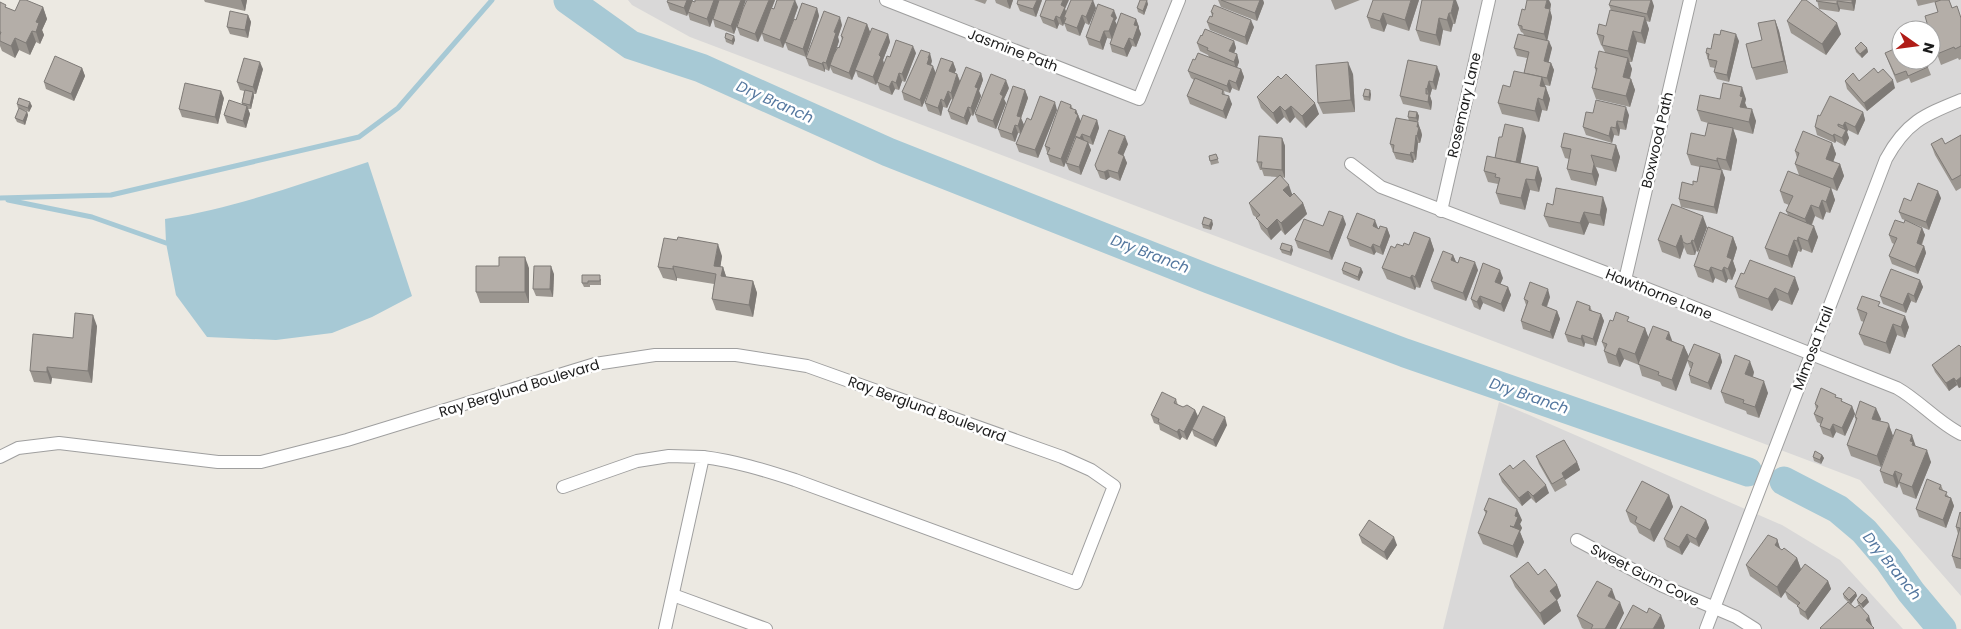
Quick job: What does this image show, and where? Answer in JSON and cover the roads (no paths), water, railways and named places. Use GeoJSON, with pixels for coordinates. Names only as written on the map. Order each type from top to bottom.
{"type":"FeatureCollection","features":[{"type":"Feature","properties":{"kind":"street","name":"Jasmine Path"},"geometry":{"type":"LineString","coordinates":[[886,0],[1139,99],[1179,0]]}},
{"type":"Feature","properties":{"kind":"street","name":"Rosemary Lane"},"geometry":{"type":"LineString","coordinates":[[1441,211],[1488,0]]}},
{"type":"Feature","properties":{"kind":"street","name":"Boxwood Path"},"geometry":{"type":"LineString","coordinates":[[1625,280],[1690,0]]}},
{"type":"Feature","properties":{"kind":"street","name":"Mimosa Trail"},"geometry":{"type":"LineString","coordinates":[[1706,629],[1886,159],[1895,142],[1908,128],[1928,114],[1961,100]]}},
{"type":"Feature","properties":{"kind":"street","name":"Hawthorne Lane"},"geometry":{"type":"LineString","coordinates":[[1351,164],[1381,187],[1625,280],[1897,388],[1914,398],[1945,426],[1961,434]]}},
{"type":"Feature","properties":{"kind":"street","name":"Ray Berglund Boulevard"},"geometry":{"type":"LineString","coordinates":[[0,457],[18,448],[59,443],[218,462],[261,462],[347,440],[595,364],[655,355],[736,356],[807,366],[1062,457],[1090,470],[1114,486],[1076,583],[795,480],[734,462],[703,457]]}},
{"type":"Feature","properties":{"kind":"street"},"geometry":{"type":"LineString","coordinates":[[563,486],[637,461],[669,456],[703,457],[665,629]]}},
{"type":"Feature","properties":{"kind":"street","name":"Sweet Gum Cove"},"geometry":{"type":"LineString","coordinates":[[1577,540],[1663,586],[1736,617],[1755,629]]}},
{"type":"Feature","properties":{"kind":"street"},"geometry":{"type":"LineString","coordinates":[[673,595],[766,629]]}},
{"type":"Feature","properties":{"kind":"water"},"geometry":{"type":"Polygon","coordinates":[[[368,162],[412,296],[372,317],[332,333],[276,340],[207,337],[176,295],[166,243],[165,219],[242,202],[368,162]]]}},
{"type":"Feature","properties":{"kind":"waterway"},"geometry":{"type":"LineString","coordinates":[[0,198],[111,195],[359,137],[398,108],[492,0]]}},
{"type":"Feature","properties":{"kind":"waterway","name":"Dry Branch"},"geometry":{"type":"LineString","coordinates":[[568,0],[631,45],[701,68],[888,152],[1209,279],[1405,353],[1748,472]]}},
{"type":"Feature","properties":{"kind":"waterway"},"geometry":{"type":"LineString","coordinates":[[8,200],[92,217],[166,243]]}},
{"type":"Feature","properties":{"kind":"waterway","name":"Dry Branch"},"geometry":{"type":"LineString","coordinates":[[1784,481],[1838,509],[1864,531],[1942,629]]}}]}
